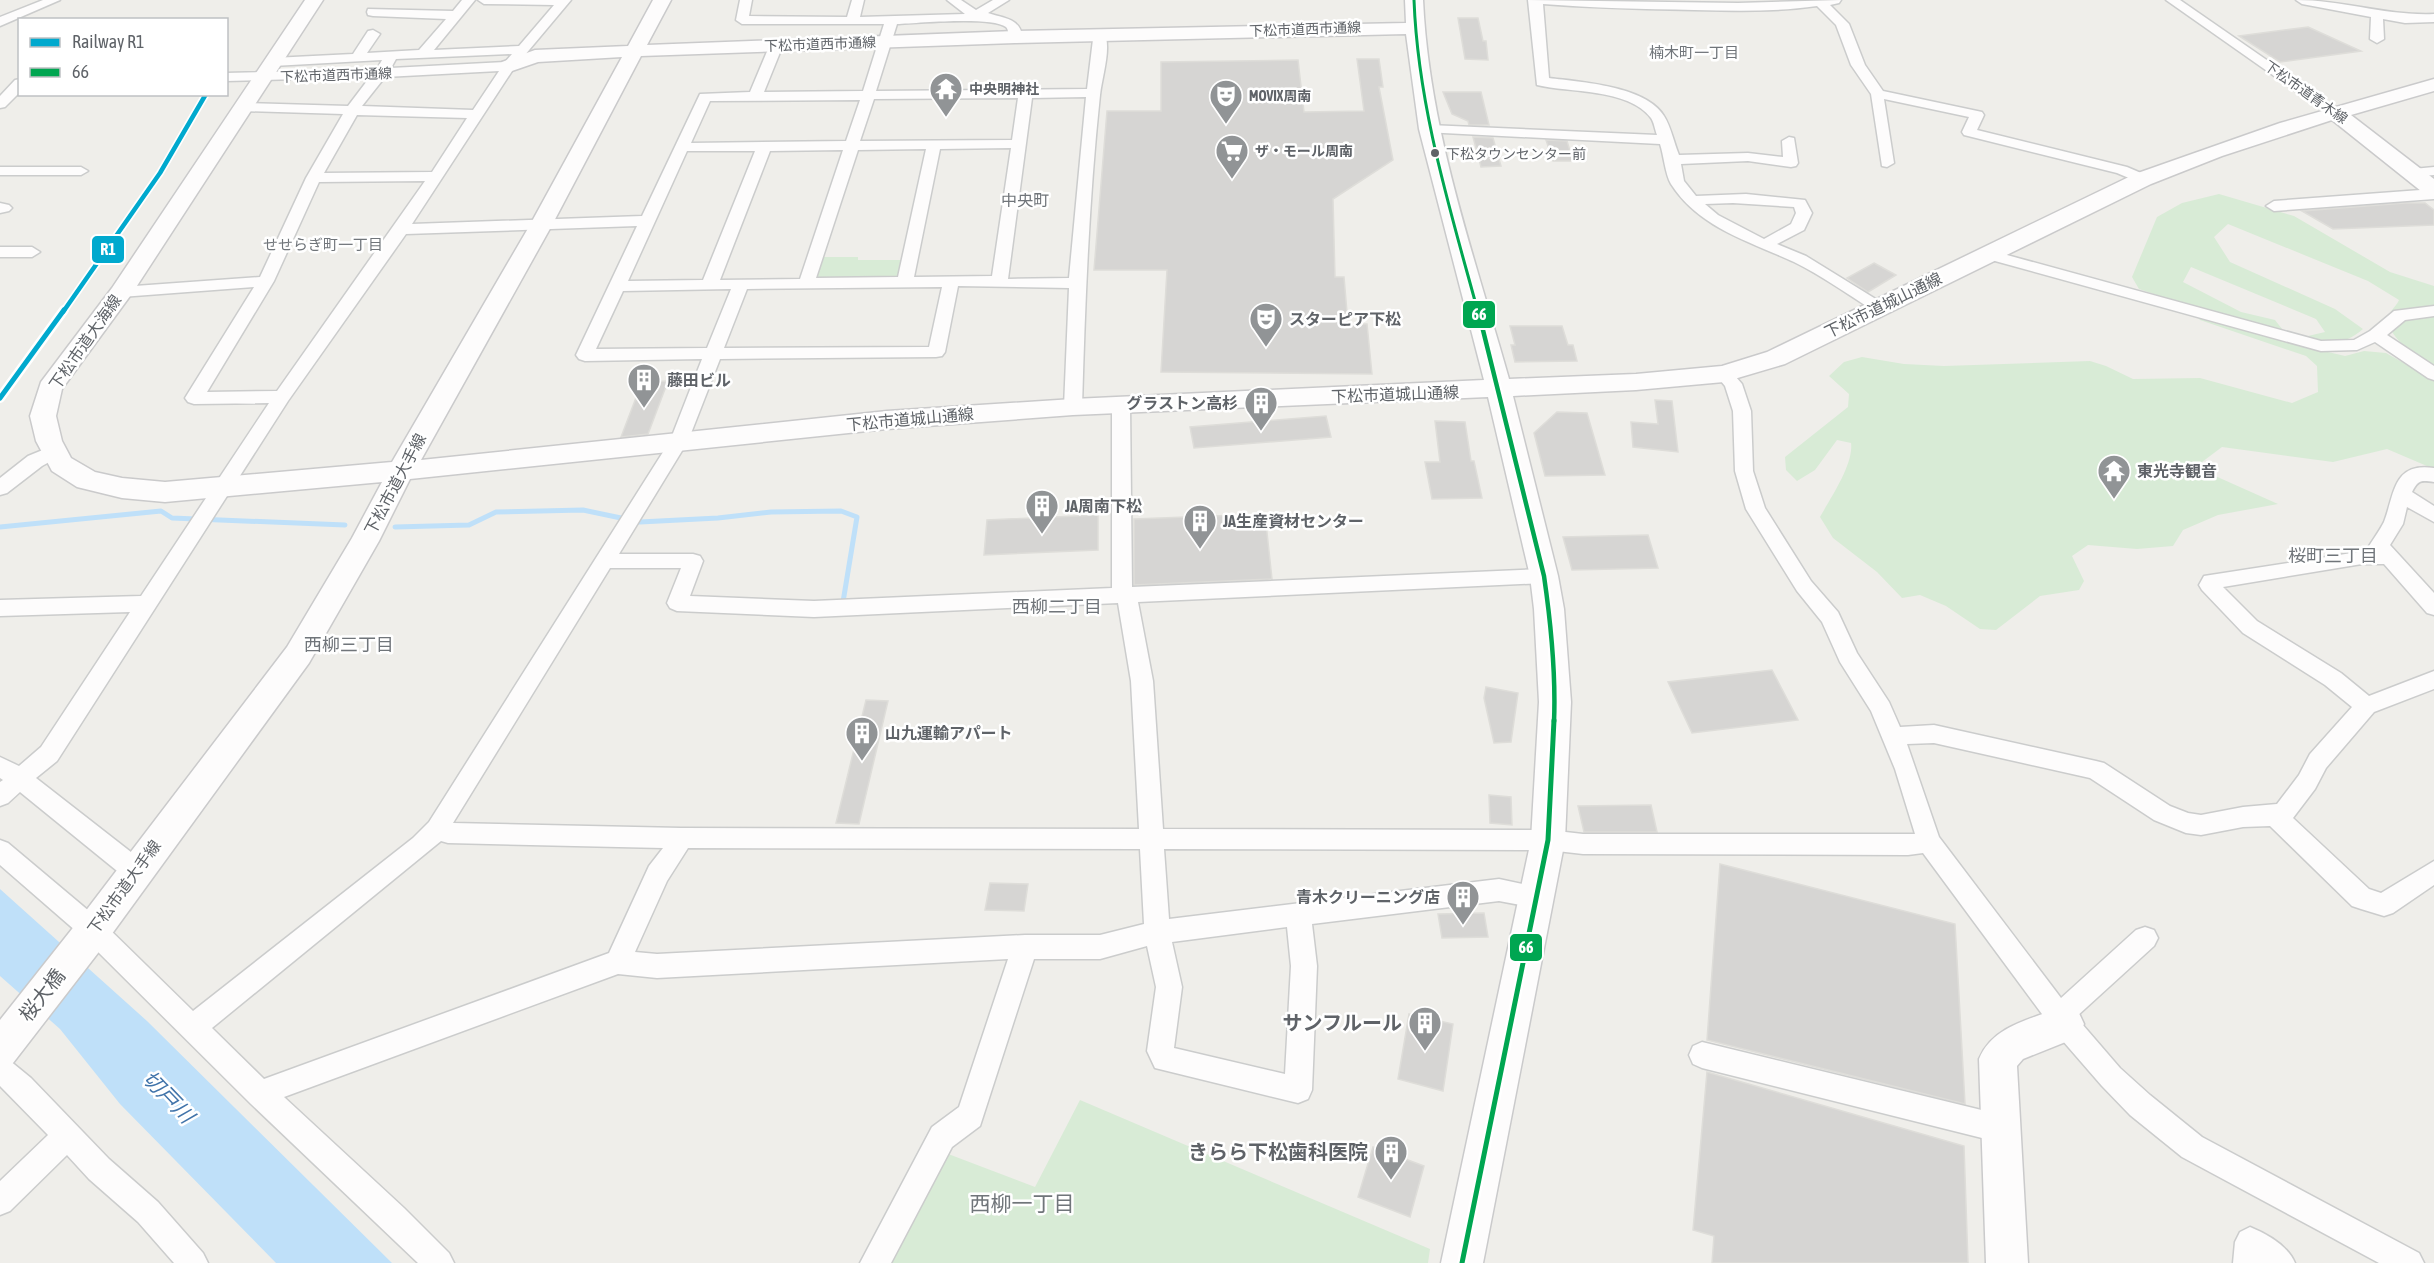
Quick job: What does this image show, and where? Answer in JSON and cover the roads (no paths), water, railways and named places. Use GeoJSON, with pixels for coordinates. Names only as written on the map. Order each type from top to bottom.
{"type":"FeatureCollection","features":[{"type":"Feature","properties":{"kind":"street"},"geometry":{"type":"LineString","coordinates":[[0,22],[54,0]]}},
{"type":"Feature","properties":{"kind":"street","name":"下松市道大海線"},"geometry":{"type":"LineString","coordinates":[[314,0],[121,292],[50,388],[43,416],[61,464],[87,480],[122,488],[165,492],[401,471]]}},
{"type":"Feature","properties":{"kind":"street"},"geometry":{"type":"LineString","coordinates":[[381,0],[373,12],[455,15]]}},
{"type":"Feature","properties":{"kind":"street"},"geometry":{"type":"LineString","coordinates":[[423,54],[468,0]]}},
{"type":"Feature","properties":{"kind":"street"},"geometry":{"type":"LineString","coordinates":[[484,0],[565,1]]}},
{"type":"Feature","properties":{"kind":"street","name":"下松市道大手線"},"geometry":{"type":"LineString","coordinates":[[89,935],[298,655],[365,541],[401,471],[541,225],[662,0]]}},
{"type":"Feature","properties":{"kind":"street"},"geometry":{"type":"LineString","coordinates":[[746,0],[742,20],[853,21],[981,16],[1009,23],[1015,29],[1015,37]]}},
{"type":"Feature","properties":{"kind":"street"},"geometry":{"type":"LineString","coordinates":[[853,21],[858,0]]}},
{"type":"Feature","properties":{"kind":"street"},"geometry":{"type":"LineString","coordinates":[[955,0],[981,16]]}},
{"type":"Feature","properties":{"kind":"street"},"geometry":{"type":"LineString","coordinates":[[981,16],[1003,0]]}},
{"type":"Feature","properties":{"kind":"street"},"geometry":{"type":"LineString","coordinates":[[1414,0],[1415,28],[1429,129],[1499,390],[1544,576],[1549,609],[1555,702],[1548,840],[1462,1263]]}},
{"type":"Feature","properties":{"kind":"street","name":"下松市道青木線"},"geometry":{"type":"LineString","coordinates":[[2172,0],[2424,172],[2434,192]]}},
{"type":"Feature","properties":{"kind":"street"},"geometry":{"type":"LineString","coordinates":[[2302,0],[2405,19],[2434,18]]}},
{"type":"Feature","properties":{"kind":"street"},"geometry":{"type":"LineString","coordinates":[[0,796],[10,772],[49,754],[282,397],[401,229],[509,66],[565,1]]}},
{"type":"Feature","properties":{"kind":"street"},"geometry":{"type":"LineString","coordinates":[[1880,306],[1800,259],[1764,245],[1712,218],[1692,201],[1677,181],[1673,160],[1658,117],[1642,102],[1594,87],[1542,82],[1535,1],[1608,5],[1738,7],[1831,1],[1858,65],[1878,94],[1887,163]]}},
{"type":"Feature","properties":{"kind":"street"},"geometry":{"type":"LineString","coordinates":[[2377,13],[2377,39]]}},
{"type":"Feature","properties":{"kind":"street"},"geometry":{"type":"LineString","coordinates":[[806,284],[891,20]]}},
{"type":"Feature","properties":{"kind":"street","name":"下松市道西市通線"},"geometry":{"type":"LineString","coordinates":[[228,78],[268,70],[381,73],[509,66],[535,56],[776,45],[1098,34],[1415,28]]}},
{"type":"Feature","properties":{"kind":"street"},"geometry":{"type":"LineString","coordinates":[[357,58],[374,34]]}},
{"type":"Feature","properties":{"kind":"street"},"geometry":{"type":"LineString","coordinates":[[1073,407],[1077,283],[1093,93],[1100,47],[1098,34]]}},
{"type":"Feature","properties":{"kind":"street"},"geometry":{"type":"LineString","coordinates":[[756,96],[776,45]]}},
{"type":"Feature","properties":{"kind":"street"},"geometry":{"type":"LineString","coordinates":[[268,70],[357,58],[523,50]]}},
{"type":"Feature","properties":{"kind":"street"},"geometry":{"type":"LineString","coordinates":[[282,397],[194,398],[266,281],[314,178],[352,110],[381,73],[391,56]]}},
{"type":"Feature","properties":{"kind":"street"},"geometry":{"type":"LineString","coordinates":[[0,84],[18,83]]}},
{"type":"Feature","properties":{"kind":"street"},"geometry":{"type":"LineString","coordinates":[[0,104],[18,85]]}},
{"type":"Feature","properties":{"kind":"street"},"geometry":{"type":"LineString","coordinates":[[2336,113],[2434,85]]}},
{"type":"Feature","properties":{"kind":"street"},"geometry":{"type":"LineString","coordinates":[[951,283],[936,352],[585,355],[705,97],[1093,93]]}},
{"type":"Feature","properties":{"kind":"street"},"geometry":{"type":"LineString","coordinates":[[999,281],[1026,94]]}},
{"type":"Feature","properties":{"kind":"street"},"geometry":{"type":"LineString","coordinates":[[1878,94],[1977,115],[1969,132],[2122,170],[2143,179]]}},
{"type":"Feature","properties":{"kind":"street"},"geometry":{"type":"LineString","coordinates":[[242,107],[477,114]]}},
{"type":"Feature","properties":{"kind":"street","name":"下松市道城山通線"},"geometry":{"type":"LineString","coordinates":[[401,471],[887,420],[1073,407],[1499,390],[1724,374],[1776,358],[2143,179],[2184,163],[2336,113]]}},
{"type":"Feature","properties":{"kind":"street"},"geometry":{"type":"LineString","coordinates":[[1429,129],[1666,140]]}},
{"type":"Feature","properties":{"kind":"street"},"geometry":{"type":"LineString","coordinates":[[1673,160],[1748,158],[1791,163],[1789,141]]}},
{"type":"Feature","properties":{"kind":"street"},"geometry":{"type":"LineString","coordinates":[[682,147],[1020,144]]}},
{"type":"Feature","properties":{"kind":"street"},"geometry":{"type":"LineString","coordinates":[[905,282],[934,146]]}},
{"type":"Feature","properties":{"kind":"street"},"geometry":{"type":"LineString","coordinates":[[710,284],[764,147]]}},
{"type":"Feature","properties":{"kind":"street"},"geometry":{"type":"LineString","coordinates":[[0,171],[81,171]]}},
{"type":"Feature","properties":{"kind":"street"},"geometry":{"type":"LineString","coordinates":[[314,178],[434,176]]}},
{"type":"Feature","properties":{"kind":"street"},"geometry":{"type":"LineString","coordinates":[[2274,206],[2434,192]]}},
{"type":"Feature","properties":{"kind":"street"},"geometry":{"type":"LineString","coordinates":[[1692,201],[1762,199],[1800,203],[1804,213],[1798,227],[1764,245]]}},
{"type":"Feature","properties":{"kind":"street"},"geometry":{"type":"LineString","coordinates":[[401,229],[646,221]]}},
{"type":"Feature","properties":{"kind":"street"},"geometry":{"type":"LineString","coordinates":[[0,252],[32,252]]}},
{"type":"Feature","properties":{"kind":"street"},"geometry":{"type":"LineString","coordinates":[[1990,252],[2001,258],[2321,346],[2357,345],[2376,335],[2400,315],[2434,311]]}},
{"type":"Feature","properties":{"kind":"street"},"geometry":{"type":"LineString","coordinates":[[121,292],[266,281]]}},
{"type":"Feature","properties":{"kind":"street"},"geometry":{"type":"LineString","coordinates":[[617,286],[999,281],[1006,284],[1077,283]]}},
{"type":"Feature","properties":{"kind":"street"},"geometry":{"type":"LineString","coordinates":[[193,1027],[421,845],[437,829],[679,441],[741,284]]}},
{"type":"Feature","properties":{"kind":"street"},"geometry":{"type":"LineString","coordinates":[[2376,335],[2434,374]]}},
{"type":"Feature","properties":{"kind":"street"},"geometry":{"type":"LineString","coordinates":[[1724,374],[1733,384],[1742,411],[1744,471],[1756,509],[1804,586],[1831,618],[1848,656],[1881,708],[1906,769],[1929,842],[2061,1018],[2111,1077],[2140,1105],[2192,1147],[2409,1263]]}},
{"type":"Feature","properties":{"kind":"street"},"geometry":{"type":"LineString","coordinates":[[1121,405],[1121,585],[1127,596],[1142,681],[1157,932],[1168,987],[1160,1051],[1164,1059],[1298,1090],[1304,966],[1298,914]]}},
{"type":"Feature","properties":{"kind":"street"},"geometry":{"type":"LineString","coordinates":[[0,488],[35,460],[55,451]]}},
{"type":"Feature","properties":{"kind":"street"},"geometry":{"type":"LineString","coordinates":[[2434,475],[2421,473],[2411,477],[2401,495],[2393,524],[2379,546],[2434,607]]}},
{"type":"Feature","properties":{"kind":"street"},"geometry":{"type":"LineString","coordinates":[[2401,495],[2434,515]]}},
{"type":"Feature","properties":{"kind":"street"},"geometry":{"type":"LineString","coordinates":[[2366,706],[2333,680],[2250,627],[2209,585],[2211,581],[2350,559],[2388,557]]}},
{"type":"Feature","properties":{"kind":"street"},"geometry":{"type":"LineString","coordinates":[[605,561],[693,561],[692,573],[681,588],[677,603],[814,609],[1544,576]]}},
{"type":"Feature","properties":{"kind":"street"},"geometry":{"type":"LineString","coordinates":[[0,608],[146,604]]}},
{"type":"Feature","properties":{"kind":"street"},"geometry":{"type":"LineString","coordinates":[[1892,736],[1934,734],[2096,770],[2162,813],[2186,823],[2201,825],[2243,817],[2275,816],[2285,811],[2307,782],[2318,761],[2366,706],[2434,680]]}},
{"type":"Feature","properties":{"kind":"street"},"geometry":{"type":"LineString","coordinates":[[10,772],[136,871]]}},
{"type":"Feature","properties":{"kind":"street"},"geometry":{"type":"LineString","coordinates":[[2275,816],[2361,898],[2384,904],[2434,872]]}},
{"type":"Feature","properties":{"kind":"street"},"geometry":{"type":"LineString","coordinates":[[437,829],[448,833],[681,838],[1548,840],[1583,844],[1726,845],[1908,845],[1929,842]]}},
{"type":"Feature","properties":{"kind":"street"},"geometry":{"type":"LineString","coordinates":[[618,962],[658,874],[681,838]]}},
{"type":"Feature","properties":{"kind":"street"},"geometry":{"type":"LineString","coordinates":[[0,850],[89,935],[193,1027],[261,1095],[394,1218],[439,1263]]}},
{"type":"Feature","properties":{"kind":"street"},"geometry":{"type":"LineString","coordinates":[[261,1095],[278,1086],[366,1053],[618,962],[657,966],[1025,947],[1100,947],[1157,932],[1499,890],[1536,897]]}},
{"type":"Feature","properties":{"kind":"street","name":"桜大橋"},"geometry":{"type":"LineString","coordinates":[[0,1050],[89,935]]}},
{"type":"Feature","properties":{"kind":"street"},"geometry":{"type":"LineString","coordinates":[[2007,1263],[1998,1059],[2010,1046],[2061,1018],[2145,938]]}},
{"type":"Feature","properties":{"kind":"street"},"geometry":{"type":"LineString","coordinates":[[875,1263],[942,1137],[970,1116],[1025,947]]}},
{"type":"Feature","properties":{"kind":"street"},"geometry":{"type":"LineString","coordinates":[[1702,1055],[2002,1130]]}},
{"type":"Feature","properties":{"kind":"street"},"geometry":{"type":"LineString","coordinates":[[0,1069],[21,1087],[99,1169],[148,1212],[193,1263]]}},
{"type":"Feature","properties":{"kind":"street"},"geometry":{"type":"LineString","coordinates":[[0,1201],[66,1136]]}},
{"type":"Feature","properties":{"kind":"street"},"geometry":{"type":"LineString","coordinates":[[2248,1263],[2250,1242],[2280,1263]]}},
{"type":"Feature","properties":{"kind":"water","name":"切戸川"},"geometry":{"type":"Polygon","coordinates":[[[0,889],[147,1021],[392,1263],[276,1263],[120,1104],[60,1029],[0,976],[0,889]]]}},
{"type":"Feature","properties":{"kind":"waterway"},"geometry":{"type":"LineString","coordinates":[[395,527],[469,525],[496,512],[583,510],[640,522],[718,518],[771,512],[841,511],[857,517],[843,602],[846,602]]}},
{"type":"Feature","properties":{"kind":"waterway"},"geometry":{"type":"LineString","coordinates":[[0,527],[161,511],[172,518],[345,525]]}},
{"type":"Feature","properties":{"kind":"rail line","name":"R1"},"geometry":{"type":"LineString","coordinates":[[0,398],[135,211],[184,134],[205,96]]}},
{"type":"Feature","properties":{"kind":"place","name":"中央明神社"},"geometry":{"type":"Point","coordinates":[946,118]}},
{"type":"Feature","properties":{"kind":"place","name":"MOVIX周南"},"geometry":{"type":"Point","coordinates":[1226,125]}},
{"type":"Feature","properties":{"kind":"place","name":"下松タウンセンター前"},"geometry":{"type":"Point","coordinates":[1435,153]}},
{"type":"Feature","properties":{"kind":"place","name":"ザ・モール周南"},"geometry":{"type":"Point","coordinates":[1232,180]}},
{"type":"Feature","properties":{"kind":"place","name":"スターピア下松"},"geometry":{"type":"Point","coordinates":[1266,348]}},
{"type":"Feature","properties":{"kind":"place","name":"藤田ビル"},"geometry":{"type":"Point","coordinates":[644,409]}},
{"type":"Feature","properties":{"kind":"place","name":"グラストン高杉"},"geometry":{"type":"Point","coordinates":[1261,432]}},
{"type":"Feature","properties":{"kind":"place","name":"東光寺観音"},"geometry":{"type":"Point","coordinates":[2114,500]}},
{"type":"Feature","properties":{"kind":"place","name":"JA周南下松"},"geometry":{"type":"Point","coordinates":[1042,535]}},
{"type":"Feature","properties":{"kind":"place","name":"JA生産資材センター"},"geometry":{"type":"Point","coordinates":[1200,550]}},
{"type":"Feature","properties":{"kind":"place","name":"山九運輸アパート"},"geometry":{"type":"Point","coordinates":[862,762]}},
{"type":"Feature","properties":{"kind":"place","name":"青木クリーニング店"},"geometry":{"type":"Point","coordinates":[1463,926]}},
{"type":"Feature","properties":{"kind":"place","name":"サンフルール"},"geometry":{"type":"Point","coordinates":[1425,1052]}},
{"type":"Feature","properties":{"kind":"place","name":"きらら下松歯科医院"},"geometry":{"type":"Point","coordinates":[1391,1181]}},
{"type":"Feature","properties":{"kind":"district","name":"楠木町一丁目"},"geometry":{"type":"Point","coordinates":[1694,53]}},
{"type":"Feature","properties":{"kind":"district","name":"中央町"},"geometry":{"type":"Point","coordinates":[1025,200]}},
{"type":"Feature","properties":{"kind":"district","name":"せせらぎ町一丁目"},"geometry":{"type":"Point","coordinates":[323,245]}},
{"type":"Feature","properties":{"kind":"district","name":"桜町三丁目"},"geometry":{"type":"Point","coordinates":[2333,556]}},
{"type":"Feature","properties":{"kind":"district","name":"西柳二丁目"},"geometry":{"type":"Point","coordinates":[1057,607]}},
{"type":"Feature","properties":{"kind":"district","name":"西柳三丁目"},"geometry":{"type":"Point","coordinates":[349,645]}},
{"type":"Feature","properties":{"kind":"district","name":"西柳一丁目"},"geometry":{"type":"Point","coordinates":[1022,1204]}}]}
